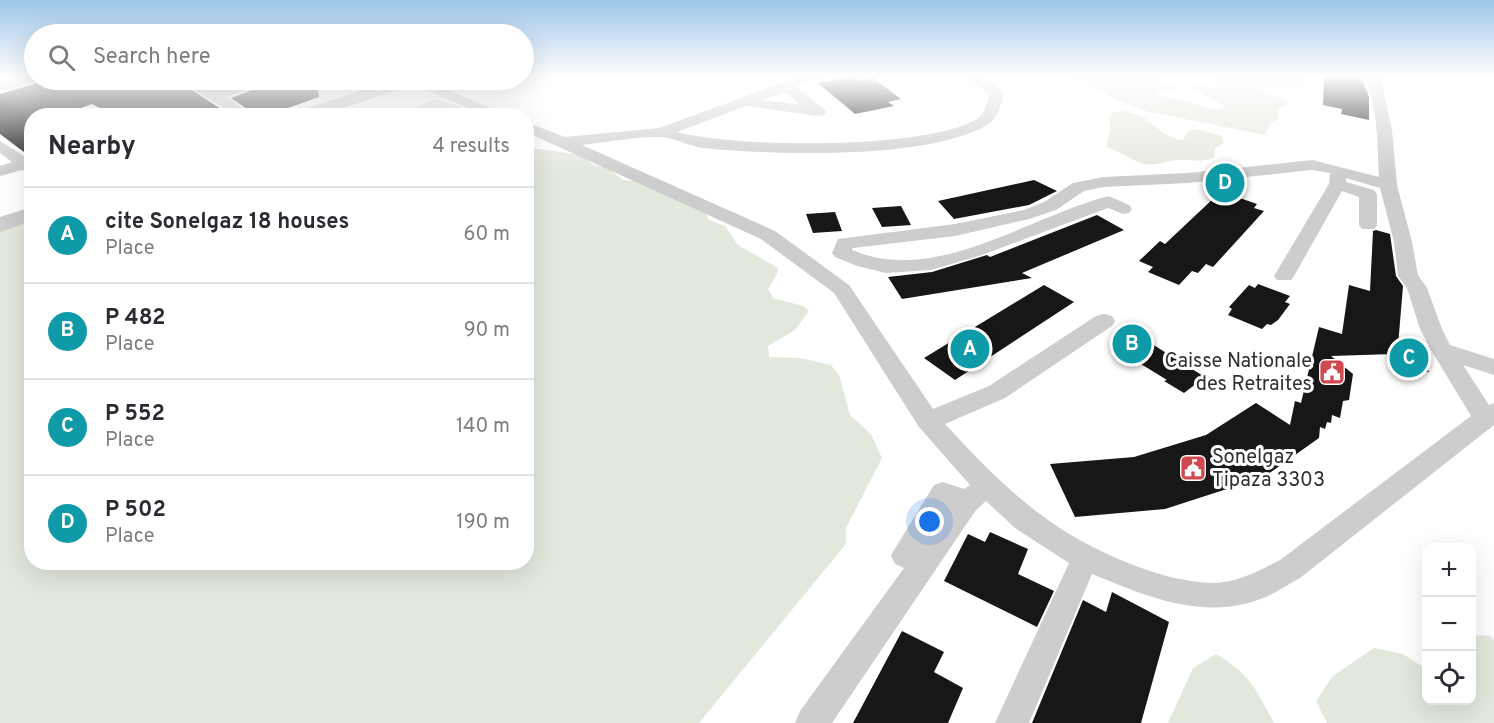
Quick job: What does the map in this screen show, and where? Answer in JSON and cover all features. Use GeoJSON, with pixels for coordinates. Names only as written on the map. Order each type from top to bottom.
{"type":"FeatureCollection","features":[{"type":"Feature","properties":{"kind":"street"},"geometry":{"type":"LineString","coordinates":[[565,142],[661,132],[721,110]]}},
{"type":"Feature","properties":{"kind":"street"},"geometry":{"type":"LineString","coordinates":[[804,110],[819,112],[816,110]]}},
{"type":"Feature","properties":{"kind":"street"},"geometry":{"type":"LineString","coordinates":[[661,132],[701,143],[807,148],[875,146],[950,135],[984,121],[992,110]]}},
{"type":"Feature","properties":{"kind":"street"},"geometry":{"type":"LineString","coordinates":[[534,129],[768,236],[794,252],[842,290],[977,494],[1085,558],[1146,583],[1177,592],[1212,596],[1257,587],[1290,569],[1489,414],[1442,350],[1431,329],[1417,288],[1408,276],[1403,242],[1388,185],[1380,110]]}},
{"type":"Feature","properties":{"kind":"street"},"geometry":{"type":"LineString","coordinates":[[0,146],[24,164]]}},
{"type":"Feature","properties":{"kind":"street"},"geometry":{"type":"LineString","coordinates":[[1123,209],[1109,201],[932,265],[873,266],[854,260],[842,253],[842,246],[845,243],[956,230],[1029,214],[1050,206],[1079,188],[1104,182],[1188,178],[1312,165],[1368,194],[1368,225]]}},
{"type":"Feature","properties":{"kind":"street"},"geometry":{"type":"LineString","coordinates":[[0,171],[24,168]]}},
{"type":"Feature","properties":{"kind":"street"},"geometry":{"type":"LineString","coordinates":[[1338,177],[1388,185]]}},
{"type":"Feature","properties":{"kind":"street"},"geometry":{"type":"LineString","coordinates":[[1284,276],[1338,177]]}},
{"type":"Feature","properties":{"kind":"street"},"geometry":{"type":"LineString","coordinates":[[0,225],[24,216]]}},
{"type":"Feature","properties":{"kind":"street"},"geometry":{"type":"LineString","coordinates":[[928,421],[997,392],[1104,321]]}},
{"type":"Feature","properties":{"kind":"street"},"geometry":{"type":"LineString","coordinates":[[1442,350],[1494,368]]}},
{"type":"Feature","properties":{"kind":"street"},"geometry":{"type":"LineString","coordinates":[[812,723],[923,564],[977,494]]}},
{"type":"Feature","properties":{"kind":"street"},"geometry":{"type":"LineString","coordinates":[[1012,723],[1085,558]]}},
{"type":"Feature","properties":{"kind":"shaded area"},"geometry":{"type":"Polygon","coordinates":[[[1143,110],[1277,110],[1279,118],[1271,123],[1265,135],[1143,110]]]}},
{"type":"Feature","properties":{"kind":"shaded area"},"geometry":{"type":"Polygon","coordinates":[[[1124,111],[1142,117],[1176,139],[1183,140],[1188,131],[1196,129],[1222,136],[1224,143],[1215,148],[1214,158],[1200,161],[1140,163],[1107,147],[1109,116],[1113,112],[1124,111]]]}},
{"type":"Feature","properties":{"kind":"shaded area"},"geometry":{"type":"Polygon","coordinates":[[[534,148],[581,155],[594,165],[608,168],[623,180],[636,181],[705,211],[709,220],[725,226],[738,245],[778,268],[768,289],[773,298],[803,306],[809,311],[795,330],[768,346],[769,357],[800,358],[831,365],[839,375],[850,415],[871,434],[882,458],[846,528],[846,544],[699,723],[0,723],[0,229],[24,220],[24,570],[534,570],[534,148]]]}},
{"type":"Feature","properties":{"kind":"shaded area"},"geometry":{"type":"Polygon","coordinates":[[[1476,635],[1491,636],[1494,640],[1494,723],[1327,723],[1316,701],[1333,676],[1374,648],[1403,654],[1422,666],[1422,705],[1476,705],[1476,635]]]}},
{"type":"Feature","properties":{"kind":"shaded area"},"geometry":{"type":"Polygon","coordinates":[[[1216,654],[1237,668],[1251,683],[1274,723],[1168,723],[1193,668],[1216,654]]]}},
{"type":"Feature","properties":{"kind":"building"},"geometry":{"type":"Polygon","coordinates":[[[0,110],[24,110],[24,152],[0,134],[0,110]]]}},
{"type":"Feature","properties":{"kind":"building"},"geometry":{"type":"Polygon","coordinates":[[[850,110],[876,110],[855,114],[850,110]]]}},
{"type":"Feature","properties":{"kind":"building"},"geometry":{"type":"Polygon","coordinates":[[[1342,110],[1369,110],[1369,120],[1341,114],[1342,110]]]}},
{"type":"Feature","properties":{"kind":"building"},"geometry":{"type":"Polygon","coordinates":[[[1034,180],[1057,191],[1029,205],[954,219],[938,201],[1034,180]]]}},
{"type":"Feature","properties":{"kind":"building"},"geometry":{"type":"Polygon","coordinates":[[[1241,180],[1237,197],[1257,204],[1254,208],[1264,211],[1213,267],[1206,264],[1198,273],[1192,271],[1179,285],[1148,272],[1153,267],[1139,261],[1160,241],[1165,244],[1232,181],[1241,180]]]}},
{"type":"Feature","properties":{"kind":"building"},"geometry":{"type":"Polygon","coordinates":[[[901,206],[911,225],[882,227],[872,208],[901,206]]]}},
{"type":"Feature","properties":{"kind":"building"},"geometry":{"type":"Polygon","coordinates":[[[835,212],[842,231],[813,233],[806,214],[835,212]]]}},
{"type":"Feature","properties":{"kind":"building"},"geometry":{"type":"Polygon","coordinates":[[[1097,215],[1124,230],[1022,273],[1032,278],[902,299],[888,277],[932,272],[987,255],[990,257],[1097,215]]]}},
{"type":"Feature","properties":{"kind":"building"},"geometry":{"type":"Polygon","coordinates":[[[1373,231],[1390,234],[1396,276],[1403,286],[1398,346],[1416,348],[1429,372],[1401,368],[1394,354],[1331,356],[1353,374],[1349,400],[1343,401],[1340,418],[1332,415],[1331,423],[1327,422],[1325,429],[1320,427],[1319,438],[1264,477],[1165,509],[1075,517],[1050,464],[1134,457],[1206,435],[1256,403],[1290,425],[1295,401],[1301,403],[1319,327],[1342,334],[1349,285],[1370,291],[1373,231]]]}},
{"type":"Feature","properties":{"kind":"building"},"geometry":{"type":"Polygon","coordinates":[[[1258,284],[1290,296],[1285,302],[1290,304],[1278,320],[1271,325],[1267,324],[1262,329],[1228,315],[1232,309],[1229,307],[1249,285],[1255,288],[1258,284]]]}},
{"type":"Feature","properties":{"kind":"building"},"geometry":{"type":"Polygon","coordinates":[[[1044,285],[1074,302],[955,380],[924,358],[1044,285]]]}},
{"type":"Feature","properties":{"kind":"building"},"geometry":{"type":"Polygon","coordinates":[[[1132,331],[1205,377],[1184,393],[1110,345],[1132,331]]]}},
{"type":"Feature","properties":{"kind":"building"},"geometry":{"type":"Polygon","coordinates":[[[990,532],[1028,549],[1018,574],[1054,591],[1037,627],[944,581],[968,534],[985,542],[990,532]]]}},
{"type":"Feature","properties":{"kind":"building"},"geometry":{"type":"Polygon","coordinates":[[[1112,592],[1169,622],[1141,723],[1032,723],[1083,600],[1106,612],[1112,592]]]}},
{"type":"Feature","properties":{"kind":"building"},"geometry":{"type":"Polygon","coordinates":[[[902,631],[944,652],[934,672],[963,688],[948,723],[853,723],[902,631]]]}},
{"type":"Feature","properties":{"kind":"place","name":"P 502"},"geometry":{"type":"Point","coordinates":[1225,183]}},
{"type":"Feature","properties":{"kind":"place","name":"P 482"},"geometry":{"type":"Point","coordinates":[1132,344]}},
{"type":"Feature","properties":{"kind":"place","name":"cite Sonelgaz 18 houses"},"geometry":{"type":"Point","coordinates":[970,349]}},
{"type":"Feature","properties":{"kind":"place","name":"P 552"},"geometry":{"type":"Point","coordinates":[1409,358]}},
{"type":"Feature","properties":{"kind":"place","name":"Caisse Nationale des Retraites"},"geometry":{"type":"Point","coordinates":[1332,372]}},
{"type":"Feature","properties":{"kind":"place","name":"Sonelgaz Tipaza 3303"},"geometry":{"type":"Point","coordinates":[1193,468]}}]}
